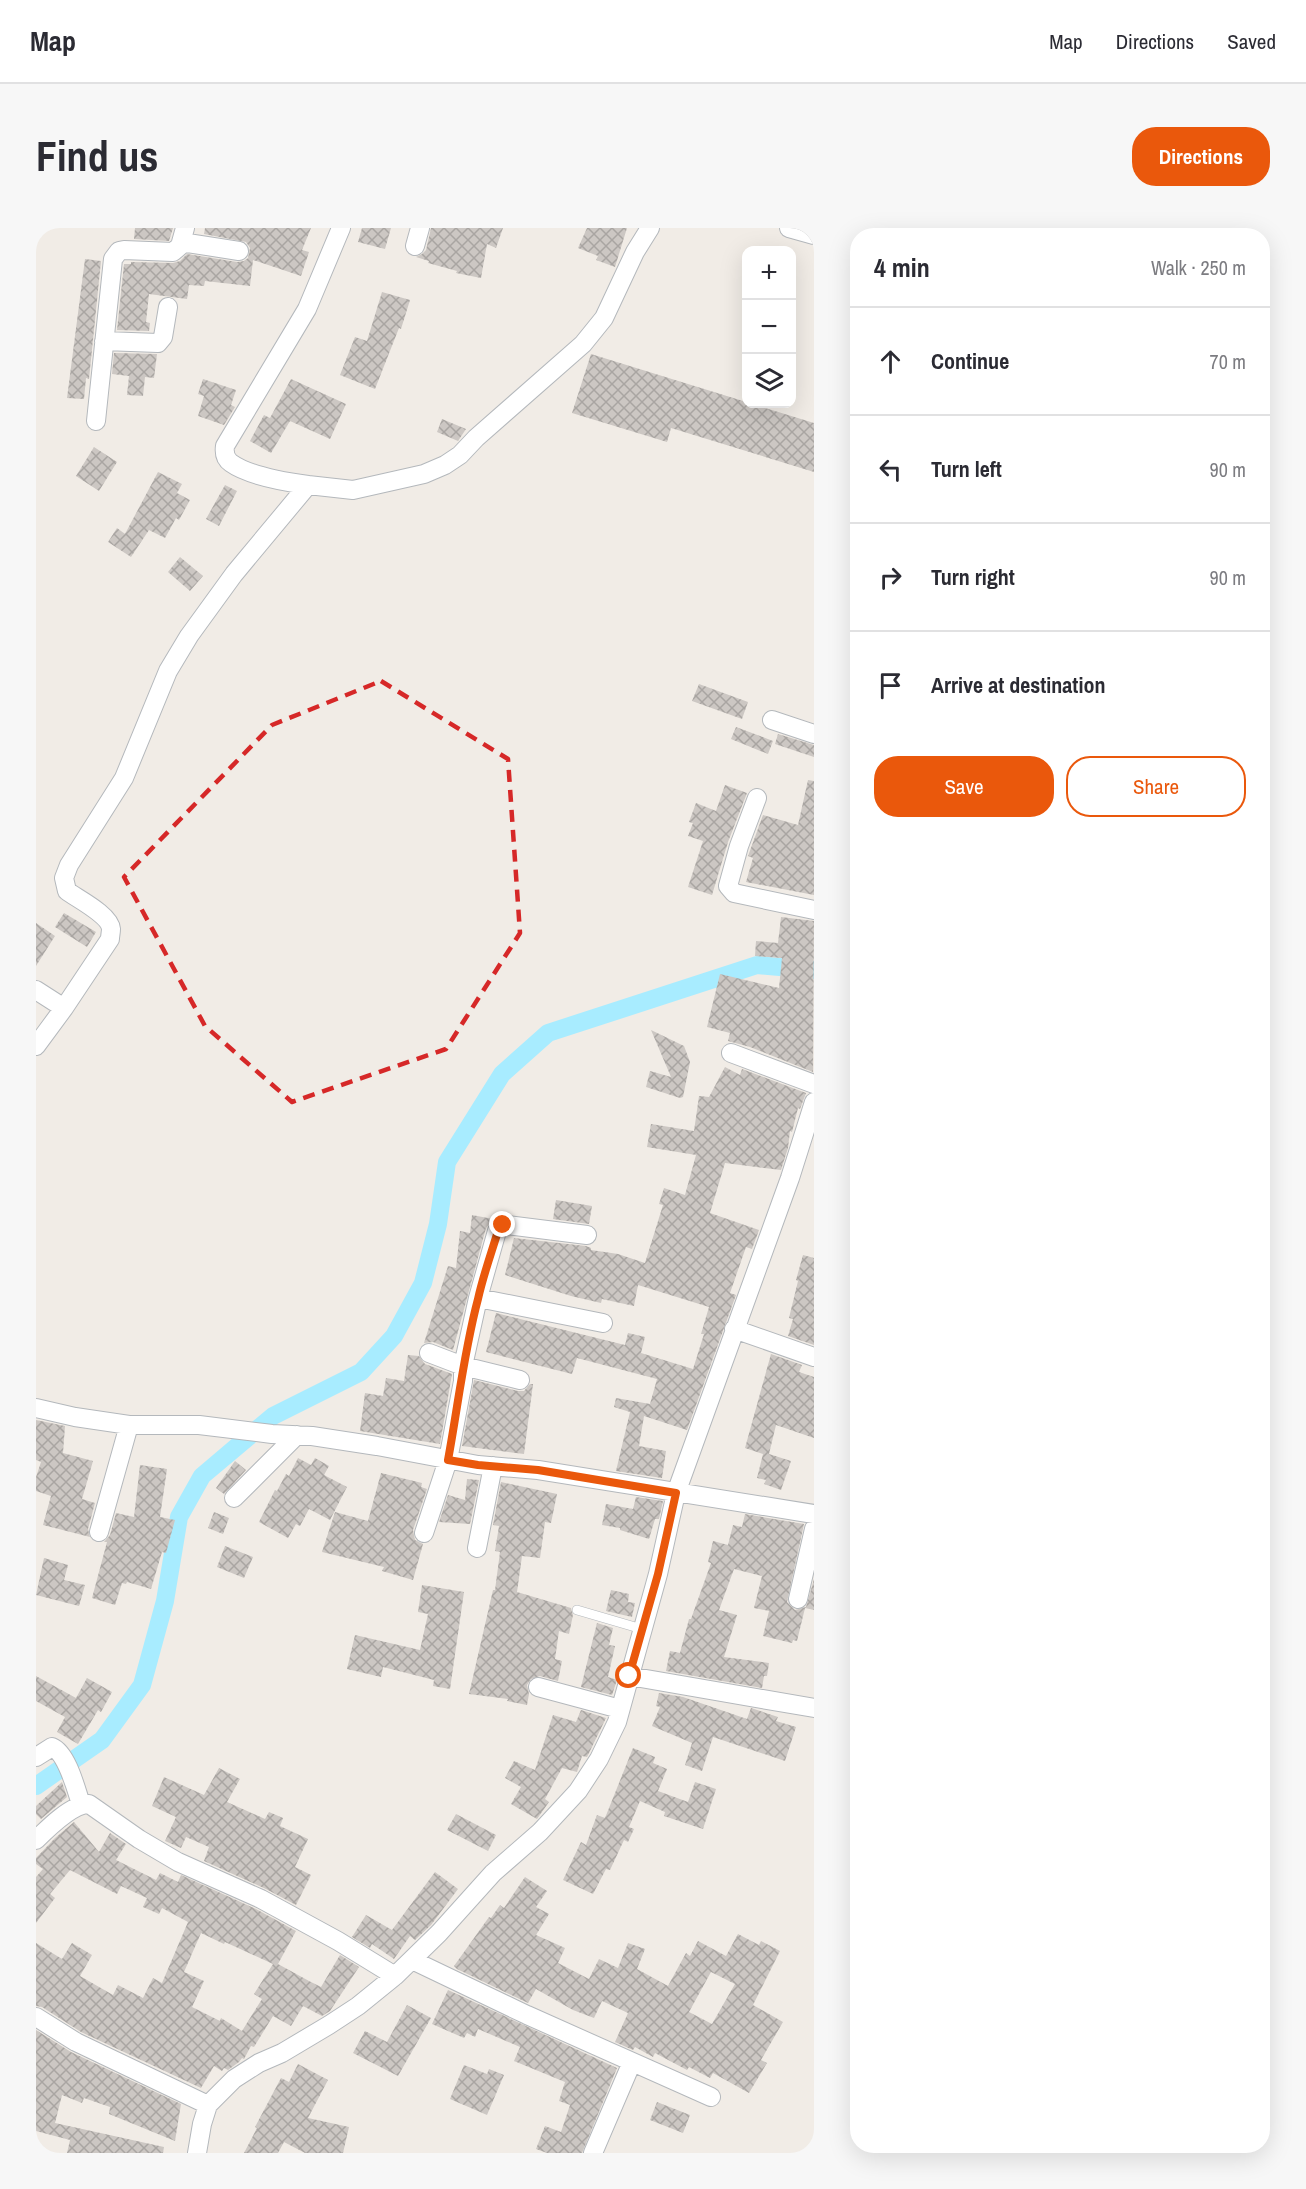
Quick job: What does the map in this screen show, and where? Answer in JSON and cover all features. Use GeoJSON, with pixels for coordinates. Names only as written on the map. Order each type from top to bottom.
{"type":"FeatureCollection","features":[{"type":"Feature","properties":{"kind":"street"},"geometry":{"type":"LineString","coordinates":[[341,228],[307,309],[225,446],[224,454],[230,463],[267,478],[353,490],[424,474],[445,465],[460,455],[476,438],[583,344],[604,318],[635,252],[650,228]]}},
{"type":"Feature","properties":{"kind":"street"},"geometry":{"type":"LineString","coordinates":[[415,246],[420,228]]}},
{"type":"Feature","properties":{"kind":"street"},"geometry":{"type":"LineString","coordinates":[[789,228],[814,235]]}},
{"type":"Feature","properties":{"kind":"street"},"geometry":{"type":"LineString","coordinates":[[96,421],[113,259],[116,254],[124,249],[173,252],[177,250],[183,235],[239,251]]}},
{"type":"Feature","properties":{"kind":"street"},"geometry":{"type":"LineString","coordinates":[[104,341],[158,343],[163,337],[168,307]]}},
{"type":"Feature","properties":{"kind":"street"},"geometry":{"type":"LineString","coordinates":[[36,1046],[110,939],[109,922],[99,912],[67,891],[64,878],[69,865],[124,778],[168,671],[189,636],[234,574],[308,485]]}},
{"type":"Feature","properties":{"kind":"street"},"geometry":{"type":"LineString","coordinates":[[772,720],[814,734]]}},
{"type":"Feature","properties":{"kind":"street"},"geometry":{"type":"LineString","coordinates":[[757,798],[738,846],[728,886],[730,890],[734,893],[814,910]]}},
{"type":"Feature","properties":{"kind":"street"},"geometry":{"type":"LineString","coordinates":[[36,990],[64,1008]]}},
{"type":"Feature","properties":{"kind":"street"},"geometry":{"type":"LineString","coordinates":[[731,1053],[814,1084]]}},
{"type":"Feature","properties":{"kind":"street"},"geometry":{"type":"LineString","coordinates":[[197,2153],[208,2105],[234,2079],[330,2025],[395,1976],[493,1873],[540,1832],[578,1791],[599,1759],[621,1709],[658,1574],[676,1493],[734,1329],[807,1150],[814,1102]]}},
{"type":"Feature","properties":{"kind":"street"},"geometry":{"type":"LineString","coordinates":[[423,1533],[448,1460],[478,1299],[498,1231],[503,1225],[588,1235]]}},
{"type":"Feature","properties":{"kind":"street"},"geometry":{"type":"LineString","coordinates":[[478,1299],[603,1323]]}},
{"type":"Feature","properties":{"kind":"street"},"geometry":{"type":"LineString","coordinates":[[734,1329],[814,1357]]}},
{"type":"Feature","properties":{"kind":"street"},"geometry":{"type":"LineString","coordinates":[[429,1353],[464,1366],[519,1380]]}},
{"type":"Feature","properties":{"kind":"street"},"geometry":{"type":"LineString","coordinates":[[36,1408],[75,1417],[129,1425],[199,1425],[297,1435],[377,1446],[448,1460],[538,1470],[814,1514]]}},
{"type":"Feature","properties":{"kind":"street"},"geometry":{"type":"LineString","coordinates":[[99,1532],[129,1425]]}},
{"type":"Feature","properties":{"kind":"street"},"geometry":{"type":"LineString","coordinates":[[234,1498],[297,1435]]}},
{"type":"Feature","properties":{"kind":"street"},"geometry":{"type":"LineString","coordinates":[[477,1548],[483,1527],[493,1466]]}},
{"type":"Feature","properties":{"kind":"street"},"geometry":{"type":"LineString","coordinates":[[798,1599],[814,1529]]}},
{"type":"Feature","properties":{"kind":"street"},"geometry":{"type":"LineString","coordinates":[[629,1676],[814,1708]]}},
{"type":"Feature","properties":{"kind":"street"},"geometry":{"type":"LineString","coordinates":[[538,1687],[621,1709]]}},
{"type":"Feature","properties":{"kind":"street"},"geometry":{"type":"LineString","coordinates":[[36,1757],[52,1748],[59,1752],[69,1769],[81,1804]]}},
{"type":"Feature","properties":{"kind":"street"},"geometry":{"type":"LineString","coordinates":[[36,1840],[50,1826],[81,1804],[89,1804],[139,1839],[178,1862],[261,1899],[338,1941],[395,1976]]}},
{"type":"Feature","properties":{"kind":"street"},"geometry":{"type":"LineString","coordinates":[[412,1960],[527,2015],[711,2097]]}},
{"type":"Feature","properties":{"kind":"street"},"geometry":{"type":"LineString","coordinates":[[36,2017],[76,2042],[208,2105]]}},
{"type":"Feature","properties":{"kind":"street"},"geometry":{"type":"LineString","coordinates":[[593,2153],[632,2062]]}},
{"type":"Feature","properties":{"kind":"lane"},"geometry":{"type":"LineString","coordinates":[[577,1610],[642,1629]]}},
{"type":"Feature","properties":{"kind":"highlighted area"},"geometry":{"type":"Polygon","coordinates":[[[381,681],[508,759],[520,933],[446,1049],[292,1102],[205,1026],[124,877],[272,725],[381,681]]]}},
{"type":"Feature","properties":{"kind":"building"},"geometry":{"type":"Polygon","coordinates":[[[135,228],[173,228],[169,241],[134,239],[135,228]]]}},
{"type":"Feature","properties":{"kind":"building"},"geometry":{"type":"Polygon","coordinates":[[[205,228],[311,228],[302,250],[309,252],[301,276],[253,260],[250,286],[205,281],[204,286],[189,285],[187,299],[149,294],[146,322],[150,323],[149,331],[117,330],[124,264],[131,264],[131,262],[173,263],[180,261],[187,254],[237,262],[248,258],[250,248],[246,242],[204,234],[205,228]]]}},
{"type":"Feature","properties":{"kind":"building"},"geometry":{"type":"Polygon","coordinates":[[[362,228],[391,228],[385,249],[358,242],[362,228]]]}},
{"type":"Feature","properties":{"kind":"building"},"geometry":{"type":"Polygon","coordinates":[[[431,228],[503,228],[496,248],[487,244],[481,278],[456,273],[457,271],[428,263],[429,261],[416,257],[426,250],[431,228]]]}},
{"type":"Feature","properties":{"kind":"building"},"geometry":{"type":"Polygon","coordinates":[[[587,228],[627,228],[615,267],[596,260],[598,256],[578,248],[587,228]]]}},
{"type":"Feature","properties":{"kind":"building"},"geometry":{"type":"Polygon","coordinates":[[[85,259],[101,261],[89,379],[86,378],[84,399],[67,398],[85,259]]]}},
{"type":"Feature","properties":{"kind":"building"},"geometry":{"type":"Polygon","coordinates":[[[382,292],[410,300],[401,329],[399,328],[375,389],[340,375],[355,337],[367,341],[382,292]]]}},
{"type":"Feature","properties":{"kind":"building"},"geometry":{"type":"Polygon","coordinates":[[[114,353],[157,354],[154,378],[145,377],[143,396],[127,395],[129,376],[112,374],[114,353]]]}},
{"type":"Feature","properties":{"kind":"building"},"geometry":{"type":"Polygon","coordinates":[[[591,354],[742,401],[742,408],[766,408],[814,423],[814,472],[671,428],[667,442],[572,413],[591,354]]]}},
{"type":"Feature","properties":{"kind":"building"},"geometry":{"type":"Polygon","coordinates":[[[203,379],[236,390],[231,405],[235,407],[224,425],[198,416],[204,396],[198,394],[203,379]]]}},
{"type":"Feature","properties":{"kind":"building"},"geometry":{"type":"Polygon","coordinates":[[[291,379],[346,404],[330,439],[290,421],[271,453],[250,441],[264,415],[270,418],[291,379]]]}},
{"type":"Feature","properties":{"kind":"building"},"geometry":{"type":"Polygon","coordinates":[[[442,419],[466,429],[458,441],[437,432],[442,419]]]}},
{"type":"Feature","properties":{"kind":"building"},"geometry":{"type":"Polygon","coordinates":[[[94,447],[117,462],[99,491],[76,476],[94,447]]]}},
{"type":"Feature","properties":{"kind":"building"},"geometry":{"type":"Polygon","coordinates":[[[158,472],[182,484],[177,493],[190,500],[179,520],[176,518],[165,538],[149,530],[131,557],[108,542],[117,528],[125,534],[158,472]]]}},
{"type":"Feature","properties":{"kind":"building"},"geometry":{"type":"Polygon","coordinates":[[[225,485],[237,491],[219,526],[206,519],[225,485]]]}},
{"type":"Feature","properties":{"kind":"building"},"geometry":{"type":"Polygon","coordinates":[[[180,557],[203,576],[190,591],[168,572],[180,557]]]}},
{"type":"Feature","properties":{"kind":"building"},"geometry":{"type":"Polygon","coordinates":[[[699,684],[748,702],[742,719],[692,701],[699,684]]]}},
{"type":"Feature","properties":{"kind":"building"},"geometry":{"type":"Polygon","coordinates":[[[736,727],[773,741],[768,754],[731,739],[736,727]]]}},
{"type":"Feature","properties":{"kind":"building"},"geometry":{"type":"Polygon","coordinates":[[[778,734],[814,745],[814,757],[775,744],[778,734]]]}},
{"type":"Feature","properties":{"kind":"building"},"geometry":{"type":"Polygon","coordinates":[[[808,780],[814,781],[814,895],[746,882],[753,858],[748,856],[763,815],[798,825],[808,780]]]}},
{"type":"Feature","properties":{"kind":"building"},"geometry":{"type":"Polygon","coordinates":[[[725,785],[747,793],[728,842],[712,895],[688,887],[703,841],[688,836],[693,823],[689,822],[696,803],[716,811],[725,785]]]}},
{"type":"Feature","properties":{"kind":"building"},"geometry":{"type":"Polygon","coordinates":[[[64,913],[96,932],[87,947],[55,927],[64,913]]]}},
{"type":"Feature","properties":{"kind":"building"},"geometry":{"type":"Polygon","coordinates":[[[781,917],[814,921],[813,1072],[750,1047],[728,1041],[730,1033],[707,1027],[720,974],[779,988],[782,958],[755,956],[756,941],[778,943],[781,917]]]}},
{"type":"Feature","properties":{"kind":"building"},"geometry":{"type":"Polygon","coordinates":[[[36,923],[55,936],[36,966],[36,923]]]}},
{"type":"Feature","properties":{"kind":"building"},"geometry":{"type":"Polygon","coordinates":[[[651,1030],[684,1046],[690,1062],[683,1097],[646,1087],[650,1071],[671,1077],[651,1030]]]}},
{"type":"Feature","properties":{"kind":"building"},"geometry":{"type":"Polygon","coordinates":[[[725,1067],[740,1075],[742,1069],[806,1093],[800,1109],[798,1108],[792,1132],[790,1131],[788,1148],[781,1170],[725,1163],[710,1213],[759,1230],[752,1249],[746,1247],[730,1293],[736,1295],[687,1430],[644,1416],[639,1446],[666,1451],[662,1478],[616,1471],[630,1412],[614,1407],[616,1398],[650,1404],[657,1379],[577,1358],[572,1374],[486,1352],[496,1313],[625,1345],[628,1333],[645,1337],[641,1353],[693,1369],[704,1334],[701,1334],[709,1307],[638,1285],[634,1306],[602,1299],[601,1303],[505,1275],[514,1238],[586,1246],[591,1250],[618,1254],[645,1263],[663,1205],[659,1204],[664,1188],[685,1195],[696,1155],[647,1147],[651,1124],[694,1131],[699,1096],[709,1097],[725,1067]]]}},
{"type":"Feature","properties":{"kind":"building"},"geometry":{"type":"Polygon","coordinates":[[[556,1200],[592,1206],[589,1224],[553,1219],[556,1200]]]}},
{"type":"Feature","properties":{"kind":"building"},"geometry":{"type":"Polygon","coordinates":[[[472,1215],[493,1219],[486,1228],[453,1350],[433,1342],[424,1343],[448,1266],[456,1268],[460,1231],[470,1233],[472,1215]]]}},
{"type":"Feature","properties":{"kind":"building"},"geometry":{"type":"Polygon","coordinates":[[[803,1255],[814,1258],[814,1345],[788,1336],[793,1319],[789,1318],[798,1281],[796,1280],[803,1255]]]}},
{"type":"Feature","properties":{"kind":"building"},"geometry":{"type":"Polygon","coordinates":[[[771,1354],[802,1365],[799,1372],[814,1377],[814,1438],[776,1425],[769,1454],[791,1461],[781,1490],[764,1484],[766,1480],[757,1478],[763,1454],[745,1448],[771,1354]]]}},
{"type":"Feature","properties":{"kind":"building"},"geometry":{"type":"Polygon","coordinates":[[[408,1355],[419,1356],[425,1364],[452,1374],[440,1444],[360,1431],[365,1393],[383,1396],[386,1378],[404,1381],[408,1355]]]}},
{"type":"Feature","properties":{"kind":"building"},"geometry":{"type":"Polygon","coordinates":[[[474,1380],[518,1391],[524,1391],[530,1384],[533,1384],[524,1454],[462,1446],[474,1380]]]}},
{"type":"Feature","properties":{"kind":"building"},"geometry":{"type":"Polygon","coordinates":[[[36,1420],[65,1426],[63,1453],[93,1461],[82,1499],[95,1503],[88,1529],[90,1537],[43,1525],[51,1496],[36,1491],[36,1477],[41,1462],[36,1460],[36,1420]]]}},
{"type":"Feature","properties":{"kind":"building"},"geometry":{"type":"Polygon","coordinates":[[[298,1458],[311,1465],[315,1458],[329,1466],[324,1475],[347,1487],[330,1520],[309,1509],[300,1526],[296,1524],[288,1538],[259,1522],[275,1490],[277,1491],[286,1474],[289,1476],[298,1458]]]}},
{"type":"Feature","properties":{"kind":"building"},"geometry":{"type":"Polygon","coordinates":[[[235,1461],[246,1470],[224,1494],[216,1488],[235,1461]]]}},
{"type":"Feature","properties":{"kind":"building"},"geometry":{"type":"Polygon","coordinates":[[[140,1465],[167,1469],[160,1517],[175,1520],[166,1553],[162,1552],[151,1589],[127,1582],[122,1583],[115,1605],[92,1598],[107,1542],[104,1542],[110,1535],[116,1513],[134,1517],[140,1465]]]}},
{"type":"Feature","properties":{"kind":"building"},"geometry":{"type":"Polygon","coordinates":[[[381,1473],[422,1483],[421,1487],[427,1489],[413,1530],[415,1540],[423,1544],[413,1580],[382,1571],[384,1567],[322,1552],[335,1512],[368,1521],[381,1473]]]}},
{"type":"Feature","properties":{"kind":"building"},"geometry":{"type":"Polygon","coordinates":[[[467,1479],[479,1480],[470,1524],[439,1522],[448,1495],[465,1500],[467,1479]]]}},
{"type":"Feature","properties":{"kind":"building"},"geometry":{"type":"Polygon","coordinates":[[[501,1482],[557,1494],[551,1523],[545,1522],[540,1558],[522,1556],[517,1592],[571,1608],[573,1615],[569,1634],[559,1631],[555,1659],[562,1661],[558,1681],[540,1676],[531,1679],[527,1685],[529,1694],[527,1705],[507,1701],[508,1699],[469,1694],[493,1590],[495,1590],[500,1552],[495,1551],[499,1526],[493,1525],[501,1482]]]}},
{"type":"Feature","properties":{"kind":"building"},"geometry":{"type":"Polygon","coordinates":[[[636,1497],[663,1501],[659,1519],[655,1519],[649,1539],[620,1530],[620,1528],[602,1525],[606,1504],[633,1509],[636,1497]]]}},
{"type":"Feature","properties":{"kind":"building"},"geometry":{"type":"Polygon","coordinates":[[[214,1512],[229,1518],[223,1534],[208,1528],[214,1512]]]}},
{"type":"Feature","properties":{"kind":"building"},"geometry":{"type":"Polygon","coordinates":[[[745,1514],[804,1524],[787,1602],[795,1610],[806,1607],[814,1579],[814,1610],[805,1608],[797,1641],[793,1640],[792,1643],[763,1636],[769,1611],[754,1608],[762,1576],[734,1569],[719,1610],[737,1615],[724,1657],[769,1663],[762,1688],[666,1671],[670,1651],[680,1653],[689,1619],[691,1619],[711,1563],[708,1562],[713,1541],[728,1545],[733,1525],[742,1527],[745,1514]]]}},
{"type":"Feature","properties":{"kind":"building"},"geometry":{"type":"Polygon","coordinates":[[[225,1546],[253,1557],[244,1578],[217,1567],[225,1546]]]}},
{"type":"Feature","properties":{"kind":"building"},"geometry":{"type":"Polygon","coordinates":[[[44,1558],[68,1565],[64,1580],[85,1585],[79,1606],[36,1595],[44,1558]]]}},
{"type":"Feature","properties":{"kind":"building"},"geometry":{"type":"Polygon","coordinates":[[[422,1585],[464,1592],[450,1689],[433,1686],[434,1680],[383,1667],[381,1677],[347,1669],[355,1635],[420,1650],[428,1614],[418,1612],[422,1585]]]}},
{"type":"Feature","properties":{"kind":"building"},"geometry":{"type":"Polygon","coordinates":[[[611,1590],[629,1594],[628,1602],[635,1603],[632,1617],[606,1611],[611,1590]]]}},
{"type":"Feature","properties":{"kind":"building"},"geometry":{"type":"Polygon","coordinates":[[[597,1623],[613,1628],[609,1645],[615,1646],[608,1677],[617,1680],[612,1695],[581,1687],[597,1623]]]}},
{"type":"Feature","properties":{"kind":"building"},"geometry":{"type":"Polygon","coordinates":[[[36,1676],[76,1698],[87,1678],[112,1692],[101,1712],[98,1710],[78,1744],[57,1732],[65,1717],[36,1701],[36,1676]]]}},
{"type":"Feature","properties":{"kind":"building"},"geometry":{"type":"Polygon","coordinates":[[[659,1693],[683,1697],[747,1719],[751,1708],[778,1717],[776,1721],[796,1727],[785,1761],[713,1737],[702,1771],[685,1765],[692,1743],[652,1726],[660,1707],[656,1706],[659,1693]]]}},
{"type":"Feature","properties":{"kind":"building"},"geometry":{"type":"Polygon","coordinates":[[[581,1710],[606,1718],[587,1757],[582,1756],[577,1772],[562,1768],[545,1799],[549,1802],[537,1819],[511,1804],[521,1787],[505,1778],[514,1761],[535,1770],[553,1715],[576,1722],[581,1710]]]}},
{"type":"Feature","properties":{"kind":"building"},"geometry":{"type":"Polygon","coordinates":[[[633,1748],[655,1757],[653,1763],[667,1769],[658,1791],[688,1802],[695,1782],[716,1789],[703,1829],[664,1816],[665,1812],[640,1801],[629,1827],[634,1829],[628,1842],[624,1840],[610,1870],[606,1869],[593,1894],[563,1880],[581,1842],[586,1845],[597,1815],[605,1818],[633,1748]]]}},
{"type":"Feature","properties":{"kind":"building"},"geometry":{"type":"Polygon","coordinates":[[[219,1768],[240,1779],[227,1802],[265,1819],[269,1812],[283,1818],[280,1826],[308,1839],[295,1867],[311,1875],[296,1905],[204,1861],[209,1847],[186,1837],[181,1848],[165,1841],[176,1817],[152,1806],[164,1777],[204,1795],[219,1768]]]}},
{"type":"Feature","properties":{"kind":"building"},"geometry":{"type":"Polygon","coordinates":[[[62,1782],[67,1797],[41,1819],[36,1814],[36,1806],[62,1782]]]}},
{"type":"Feature","properties":{"kind":"building"},"geometry":{"type":"Polygon","coordinates":[[[456,1814],[496,1835],[488,1851],[447,1830],[456,1814]]]}},
{"type":"Feature","properties":{"kind":"building"},"geometry":{"type":"Polygon","coordinates":[[[74,1822],[99,1852],[110,1833],[126,1844],[116,1860],[156,1880],[160,1873],[178,1882],[181,1875],[256,1909],[296,1931],[278,1964],[321,1987],[340,1955],[359,1967],[330,2011],[322,2016],[303,2006],[291,2026],[273,2016],[244,2059],[242,2058],[228,2070],[224,2068],[222,2071],[214,2066],[201,2088],[81,2032],[42,2007],[36,2006],[36,1943],[62,1959],[72,1943],[92,1955],[80,1976],[113,1995],[118,1985],[143,1998],[153,1978],[162,1983],[188,1922],[162,1908],[159,1914],[143,1907],[147,1898],[121,1886],[117,1894],[70,1870],[50,1894],[55,1898],[36,1923],[36,1877],[43,1869],[36,1864],[36,1858],[74,1822]],[[201,1933],[184,1972],[204,1981],[192,2007],[220,2021],[221,2018],[242,2031],[262,1999],[254,1994],[273,1964],[225,1942],[224,1944],[201,1933]]]}},
{"type":"Feature","properties":{"kind":"building"},"geometry":{"type":"Polygon","coordinates":[[[435,1872],[458,1889],[431,1925],[415,1940],[410,1936],[394,1959],[372,1944],[370,1948],[352,1937],[366,1915],[392,1930],[435,1872]]]}},
{"type":"Feature","properties":{"kind":"building"},"geometry":{"type":"Polygon","coordinates":[[[525,1877],[547,1891],[536,1907],[549,1914],[536,1935],[565,1948],[558,1963],[589,1979],[599,1959],[618,1968],[628,1943],[645,1949],[637,1969],[668,1986],[686,1953],[690,1956],[698,1941],[726,1956],[738,1934],[759,1945],[761,1941],[780,1951],[753,2005],[783,2022],[761,2060],[767,2063],[749,2093],[713,2073],[710,2078],[689,2067],[687,2070],[655,2053],[653,2057],[635,2047],[633,2050],[615,2042],[628,2013],[602,2001],[594,2018],[573,2010],[536,1989],[528,2003],[457,1969],[454,1966],[489,1917],[491,1918],[500,1905],[504,1908],[525,1877]],[[711,1972],[689,2012],[712,2024],[735,1984],[711,1972]]]}},
{"type":"Feature","properties":{"kind":"building"},"geometry":{"type":"Polygon","coordinates":[[[448,1990],[617,2068],[582,2153],[547,2153],[536,2149],[545,2126],[561,2132],[570,2105],[559,2101],[565,2082],[514,2061],[520,2047],[478,2029],[475,2037],[467,2033],[464,2038],[432,2024],[448,1990]]]}},
{"type":"Feature","properties":{"kind":"building"},"geometry":{"type":"Polygon","coordinates":[[[407,2005],[431,2018],[398,2076],[353,2053],[365,2031],[387,2042],[407,2005]]]}},
{"type":"Feature","properties":{"kind":"building"},"geometry":{"type":"Polygon","coordinates":[[[36,2030],[71,2052],[181,2104],[175,2141],[109,2114],[110,2107],[84,2098],[82,2103],[62,2095],[55,2123],[164,2147],[163,2153],[67,2153],[70,2140],[36,2131],[36,2030]]]}},
{"type":"Feature","properties":{"kind":"building"},"geometry":{"type":"Polygon","coordinates":[[[298,2064],[328,2080],[308,2118],[349,2127],[343,2153],[305,2153],[284,2142],[278,2153],[244,2153],[281,2078],[289,2082],[298,2064]]]}},
{"type":"Feature","properties":{"kind":"building"},"geometry":{"type":"Polygon","coordinates":[[[464,2065],[487,2074],[489,2069],[504,2075],[487,2115],[450,2099],[464,2065]]]}},
{"type":"Feature","properties":{"kind":"building"},"geometry":{"type":"Polygon","coordinates":[[[657,2102],[690,2115],[683,2133],[650,2120],[657,2102]]]}},
{"type":"Feature","properties":{"kind":"waterway"},"geometry":{"type":"LineString","coordinates":[[36,1786],[102,1740],[142,1685],[165,1601],[179,1517],[202,1476],[273,1416],[361,1372],[394,1336],[423,1283],[438,1224],[447,1162],[502,1074],[548,1033],[757,965],[814,970]]}},
{"type":"Feature","properties":{"kind":"route"},"geometry":{"type":"LineString","coordinates":[[503,1225],[498,1231],[478,1299],[448,1460],[538,1470],[676,1493],[658,1574],[629,1676]]}}]}
